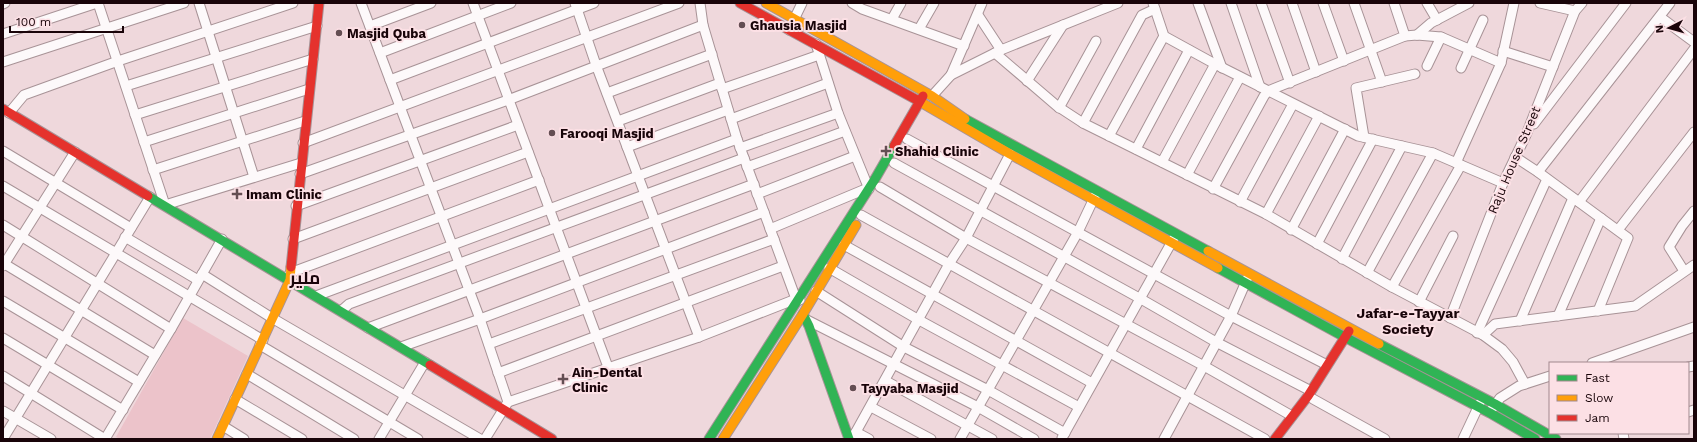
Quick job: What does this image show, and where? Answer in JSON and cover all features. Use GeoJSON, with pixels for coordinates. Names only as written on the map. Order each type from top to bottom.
{"type":"FeatureCollection","features":[{"type":"Feature","properties":{"kind":"street"},"geometry":{"type":"LineString","coordinates":[[3,34],[97,3],[118,61],[164,205]]}},
{"type":"Feature","properties":{"kind":"street"},"geometry":{"type":"LineString","coordinates":[[3,62],[184,3]]}},
{"type":"Feature","properties":{"kind":"street"},"geometry":{"type":"LineString","coordinates":[[293,3],[118,61],[24,95],[6,111],[222,239],[290,276],[316,296],[368,328],[425,362],[506,406],[552,439]]}},
{"type":"Feature","properties":{"kind":"street"},"geometry":{"type":"LineString","coordinates":[[217,439],[290,276],[296,206],[319,3]]}},
{"type":"Feature","properties":{"kind":"street"},"geometry":{"type":"LineString","coordinates":[[361,3],[399,107],[470,290],[489,344],[506,406]]}},
{"type":"Feature","properties":{"kind":"street"},"geometry":{"type":"LineString","coordinates":[[370,26],[431,3]]}},
{"type":"Feature","properties":{"kind":"street"},"geometry":{"type":"LineString","coordinates":[[473,3],[608,367]]}},
{"type":"Feature","properties":{"kind":"street"},"geometry":{"type":"LineString","coordinates":[[380,53],[511,3]]}},
{"type":"Feature","properties":{"kind":"street"},"geometry":{"type":"LineString","coordinates":[[390,80],[487,43],[576,6],[594,3]]}},
{"type":"Feature","properties":{"kind":"street"},"geometry":{"type":"LineString","coordinates":[[303,143],[679,3]]}},
{"type":"Feature","properties":{"kind":"street"},"geometry":{"type":"LineString","coordinates":[[700,3],[703,25],[739,144],[783,266],[797,300],[808,305]]}},
{"type":"Feature","properties":{"kind":"street"},"geometry":{"type":"LineString","coordinates":[[740,3],[816,44],[1010,154],[1095,195]]}},
{"type":"Feature","properties":{"kind":"street"},"geometry":{"type":"LineString","coordinates":[[766,3],[928,95],[961,117],[1095,195],[1351,335],[1535,439]]}},
{"type":"Feature","properties":{"kind":"street"},"geometry":{"type":"LineString","coordinates":[[789,30],[802,3]]}},
{"type":"Feature","properties":{"kind":"street"},"geometry":{"type":"LineString","coordinates":[[852,3],[866,6],[892,19],[964,46]]}},
{"type":"Feature","properties":{"kind":"street"},"geometry":{"type":"LineString","coordinates":[[892,19],[901,3]]}},
{"type":"Feature","properties":{"kind":"street"},"geometry":{"type":"LineString","coordinates":[[919,29],[934,3]]}},
{"type":"Feature","properties":{"kind":"street"},"geometry":{"type":"LineString","coordinates":[[951,75],[982,3]]}},
{"type":"Feature","properties":{"kind":"street"},"geometry":{"type":"LineString","coordinates":[[1162,162],[1218,66],[1198,3]]}},
{"type":"Feature","properties":{"kind":"street"},"geometry":{"type":"LineString","coordinates":[[1213,189],[1264,96],[1264,89],[1231,3]]}},
{"type":"Feature","properties":{"kind":"street"},"geometry":{"type":"LineString","coordinates":[[1261,3],[1290,83]]}},
{"type":"Feature","properties":{"kind":"street"},"geometry":{"type":"LineString","coordinates":[[1292,3],[1316,72]]}},
{"type":"Feature","properties":{"kind":"street"},"geometry":{"type":"LineString","coordinates":[[1323,3],[1344,61]]}},
{"type":"Feature","properties":{"kind":"street"},"geometry":{"type":"LineString","coordinates":[[1354,3],[1382,82]]}},
{"type":"Feature","properties":{"kind":"street"},"geometry":{"type":"LineString","coordinates":[[1394,3],[1405,36]]}},
{"type":"Feature","properties":{"kind":"street"},"geometry":{"type":"LineString","coordinates":[[1427,3],[1437,20]]}},
{"type":"Feature","properties":{"kind":"street"},"geometry":{"type":"LineString","coordinates":[[1392,287],[1458,164],[1500,63],[1514,3]]}},
{"type":"Feature","properties":{"kind":"street"},"geometry":{"type":"LineString","coordinates":[[1540,3],[1573,7]]}},
{"type":"Feature","properties":{"kind":"street","name":"Raju House Street"},"geometry":{"type":"LineString","coordinates":[[1450,318],[1503,183],[1526,135],[1553,67],[1573,7],[1582,3]]}},
{"type":"Feature","properties":{"kind":"street"},"geometry":{"type":"LineString","coordinates":[[1526,135],[1626,3]]}},
{"type":"Feature","properties":{"kind":"street"},"geometry":{"type":"LineString","coordinates":[[1538,172],[1670,3]]}},
{"type":"Feature","properties":{"kind":"street"},"geometry":{"type":"LineString","coordinates":[[202,4],[216,58],[254,177]]}},
{"type":"Feature","properties":{"kind":"street"},"geometry":{"type":"LineString","coordinates":[[709,439],[928,95],[951,75],[998,52],[1112,4]]}},
{"type":"Feature","properties":{"kind":"street"},"geometry":{"type":"LineString","coordinates":[[1417,35],[1437,20],[1465,4]]}},
{"type":"Feature","properties":{"kind":"street"},"geometry":{"type":"LineString","coordinates":[[576,6],[596,65],[699,337]]}},
{"type":"Feature","properties":{"kind":"street"},"geometry":{"type":"LineString","coordinates":[[1083,123],[1142,15],[1154,6],[1164,36],[1218,66],[1345,129],[1369,138],[1433,153],[1503,183]]}},
{"type":"Feature","properties":{"kind":"street"},"geometry":{"type":"LineString","coordinates":[[978,15],[998,52],[1027,81],[1059,108],[1083,123],[1213,189],[1266,214],[1290,230],[1419,302],[1480,334],[1502,350],[1513,362],[1524,384]]}},
{"type":"Feature","properties":{"kind":"street"},"geometry":{"type":"LineString","coordinates":[[1660,17],[1694,42]]}},
{"type":"Feature","properties":{"kind":"street"},"geometry":{"type":"LineString","coordinates":[[1462,68],[1483,20]]}},
{"type":"Feature","properties":{"kind":"street"},"geometry":{"type":"LineString","coordinates":[[300,174],[508,100],[703,25]]}},
{"type":"Feature","properties":{"kind":"street"},"geometry":{"type":"LineString","coordinates":[[1027,81],[1063,25]]}},
{"type":"Feature","properties":{"kind":"street"},"geometry":{"type":"LineString","coordinates":[[126,86],[317,26]]}},
{"type":"Feature","properties":{"kind":"street"},"geometry":{"type":"LineString","coordinates":[[1264,89],[1290,83],[1405,36],[1417,35],[1441,37],[1500,63]]}},
{"type":"Feature","properties":{"kind":"street"},"geometry":{"type":"LineString","coordinates":[[1109,136],[1164,36]]}},
{"type":"Feature","properties":{"kind":"street"},"geometry":{"type":"LineString","coordinates":[[1427,66],[1441,37]]}},
{"type":"Feature","properties":{"kind":"street"},"geometry":{"type":"LineString","coordinates":[[1059,108],[1096,41]]}},
{"type":"Feature","properties":{"kind":"street"},"geometry":{"type":"LineString","coordinates":[[816,44],[838,113],[868,188]]}},
{"type":"Feature","properties":{"kind":"street"},"geometry":{"type":"LineString","coordinates":[[1520,321],[1576,200],[1694,48]]}},
{"type":"Feature","properties":{"kind":"street"},"geometry":{"type":"LineString","coordinates":[[1136,149],[1189,50]]}},
{"type":"Feature","properties":{"kind":"street"},"geometry":{"type":"LineString","coordinates":[[1503,51],[1553,67]]}},
{"type":"Feature","properties":{"kind":"street"},"geometry":{"type":"LineString","coordinates":[[607,93],[712,54]]}},
{"type":"Feature","properties":{"kind":"street"},"geometry":{"type":"LineString","coordinates":[[618,121],[819,55]]}},
{"type":"Feature","properties":{"kind":"street"},"geometry":{"type":"LineString","coordinates":[[135,115],[313,59]]}},
{"type":"Feature","properties":{"kind":"street"},"geometry":{"type":"LineString","coordinates":[[1317,244],[1369,138],[1356,88],[1415,74]]}},
{"type":"Feature","properties":{"kind":"street"},"geometry":{"type":"LineString","coordinates":[[1187,175],[1240,77]]}},
{"type":"Feature","properties":{"kind":"street"},"geometry":{"type":"LineString","coordinates":[[627,147],[828,83]]}},
{"type":"Feature","properties":{"kind":"street"},"geometry":{"type":"LineString","coordinates":[[144,142],[309,89]]}},
{"type":"Feature","properties":{"kind":"street"},"geometry":{"type":"LineString","coordinates":[[723,439],[804,317],[808,305],[829,268],[894,163],[923,104]]}},
{"type":"Feature","properties":{"kind":"street"},"geometry":{"type":"LineString","coordinates":[[1240,202],[1293,104]]}},
{"type":"Feature","properties":{"kind":"street"},"geometry":{"type":"LineString","coordinates":[[316,296],[638,176],[838,113]]}},
{"type":"Feature","properties":{"kind":"street"},"geometry":{"type":"LineString","coordinates":[[1266,214],[1319,116]]}},
{"type":"Feature","properties":{"kind":"street"},"geometry":{"type":"LineString","coordinates":[[153,170],[306,121]]}},
{"type":"Feature","properties":{"kind":"street"},"geometry":{"type":"LineString","coordinates":[[296,206],[518,125]]}},
{"type":"Feature","properties":{"kind":"street"},"geometry":{"type":"LineString","coordinates":[[1290,230],[1345,129]]}},
{"type":"Feature","properties":{"kind":"street"},"geometry":{"type":"LineString","coordinates":[[341,311],[349,304],[645,195],[845,131]]}},
{"type":"Feature","properties":{"kind":"street"},"geometry":{"type":"LineString","coordinates":[[1618,230],[1694,132]]}},
{"type":"Feature","properties":{"kind":"street"},"geometry":{"type":"LineString","coordinates":[[907,139],[1154,275],[1327,365]]}},
{"type":"Feature","properties":{"kind":"street"},"geometry":{"type":"LineString","coordinates":[[1342,259],[1402,146]]}},
{"type":"Feature","properties":{"kind":"street"},"geometry":{"type":"LineString","coordinates":[[3,150],[131,228]]}},
{"type":"Feature","properties":{"kind":"street"},"geometry":{"type":"LineString","coordinates":[[74,152],[3,265],[155,355]]}},
{"type":"Feature","properties":{"kind":"street"},"geometry":{"type":"LineString","coordinates":[[293,239],[528,152]]}},
{"type":"Feature","properties":{"kind":"street"},"geometry":{"type":"LineString","coordinates":[[1367,273],[1433,153]]}},
{"type":"Feature","properties":{"kind":"street"},"geometry":{"type":"LineString","coordinates":[[853,437],[886,381],[949,264],[966,238],[1010,154]]}},
{"type":"Feature","properties":{"kind":"street"},"geometry":{"type":"LineString","coordinates":[[757,194],[855,156]]}},
{"type":"Feature","properties":{"kind":"street"},"geometry":{"type":"LineString","coordinates":[[1515,157],[1538,172],[1628,238],[1598,311]]}},
{"type":"Feature","properties":{"kind":"street"},"geometry":{"type":"LineString","coordinates":[[164,205],[301,163]]}},
{"type":"Feature","properties":{"kind":"street"},"geometry":{"type":"LineString","coordinates":[[894,163],[1312,395],[1385,439]]}},
{"type":"Feature","properties":{"kind":"street"},"geometry":{"type":"LineString","coordinates":[[1480,334],[1547,179]]}},
{"type":"Feature","properties":{"kind":"street"},"geometry":{"type":"LineString","coordinates":[[290,276],[441,216],[539,180]]}},
{"type":"Feature","properties":{"kind":"street"},"geometry":{"type":"LineString","coordinates":[[368,328],[754,184]]}},
{"type":"Feature","properties":{"kind":"street"},"geometry":{"type":"LineString","coordinates":[[3,186],[189,296],[418,439]]}},
{"type":"Feature","properties":{"kind":"street"},"geometry":{"type":"LineString","coordinates":[[880,187],[966,238],[1204,366],[1292,416]]}},
{"type":"Feature","properties":{"kind":"street"},"geometry":{"type":"LineString","coordinates":[[770,229],[868,188]]}},
{"type":"Feature","properties":{"kind":"street"},"geometry":{"type":"LineString","coordinates":[[960,439],[1078,232],[1095,195]]}},
{"type":"Feature","properties":{"kind":"street"},"geometry":{"type":"LineString","coordinates":[[3,439],[150,197]]}},
{"type":"Feature","properties":{"kind":"street"},"geometry":{"type":"LineString","coordinates":[[1684,271],[1670,248],[1682,226],[1694,211]]}},
{"type":"Feature","properties":{"kind":"street"},"geometry":{"type":"LineString","coordinates":[[401,347],[480,319],[764,212]]}},
{"type":"Feature","properties":{"kind":"street"},"geometry":{"type":"LineString","coordinates":[[861,215],[1265,439]]}},
{"type":"Feature","properties":{"kind":"street"},"geometry":{"type":"LineString","coordinates":[[1558,316],[1601,218]]}},
{"type":"Feature","properties":{"kind":"street"},"geometry":{"type":"LineString","coordinates":[[3,225],[171,329]]}},
{"type":"Feature","properties":{"kind":"street"},"geometry":{"type":"LineString","coordinates":[[1682,226],[1694,225]]}},
{"type":"Feature","properties":{"kind":"street"},"geometry":{"type":"LineString","coordinates":[[1419,302],[1453,236]]}},
{"type":"Feature","properties":{"kind":"street"},"geometry":{"type":"LineString","coordinates":[[126,237],[272,318],[480,439]]}},
{"type":"Feature","properties":{"kind":"street"},"geometry":{"type":"LineString","coordinates":[[816,292],[904,346],[988,390],[1063,436],[1124,324],[1141,299],[1174,237]]}},
{"type":"Feature","properties":{"kind":"street"},"geometry":{"type":"LineString","coordinates":[[3,376],[32,392],[105,439],[171,329],[222,239]]}},
{"type":"Feature","properties":{"kind":"street"},"geometry":{"type":"LineString","coordinates":[[489,344],[675,277],[774,239]]}},
{"type":"Feature","properties":{"kind":"street"},"geometry":{"type":"LineString","coordinates":[[844,245],[1092,383]]}},
{"type":"Feature","properties":{"kind":"street"},"geometry":{"type":"LineString","coordinates":[[1480,334],[1495,324],[1635,306],[1694,265]]}},
{"type":"Feature","properties":{"kind":"street"},"geometry":{"type":"LineString","coordinates":[[498,373],[783,266]]}},
{"type":"Feature","properties":{"kind":"street"},"geometry":{"type":"LineString","coordinates":[[829,268],[919,320],[1079,407]]}},
{"type":"Feature","properties":{"kind":"street"},"geometry":{"type":"LineString","coordinates":[[1164,439],[1231,316],[1248,278]]}},
{"type":"Feature","properties":{"kind":"street"},"geometry":{"type":"LineString","coordinates":[[485,439],[506,406],[608,367],[699,337],[797,300]]}},
{"type":"Feature","properties":{"kind":"street"},"geometry":{"type":"LineString","coordinates":[[3,301],[139,382]]}},
{"type":"Feature","properties":{"kind":"street"},"geometry":{"type":"LineString","coordinates":[[804,317],[978,407],[1034,439]]}},
{"type":"Feature","properties":{"kind":"street"},"geometry":{"type":"LineString","coordinates":[[804,317],[853,437]]}},
{"type":"Feature","properties":{"kind":"street"},"geometry":{"type":"LineString","coordinates":[[1596,362],[1694,327]]}},
{"type":"Feature","properties":{"kind":"street"},"geometry":{"type":"LineString","coordinates":[[1324,376],[1327,365],[1351,335]]}},
{"type":"Feature","properties":{"kind":"street"},"geometry":{"type":"LineString","coordinates":[[1282,439],[1351,335]]}},
{"type":"Feature","properties":{"kind":"street"},"geometry":{"type":"LineString","coordinates":[[1351,335],[1495,404],[1556,439]]}},
{"type":"Feature","properties":{"kind":"street"},"geometry":{"type":"LineString","coordinates":[[3,338],[123,410]]}},
{"type":"Feature","properties":{"kind":"street"},"geometry":{"type":"LineString","coordinates":[[379,439],[425,362]]}},
{"type":"Feature","properties":{"kind":"street"},"geometry":{"type":"LineString","coordinates":[[247,374],[354,439]]}},
{"type":"Feature","properties":{"kind":"street"},"geometry":{"type":"LineString","coordinates":[[1490,413],[1500,398],[1524,384],[1549,376]]}},
{"type":"Feature","properties":{"kind":"street"},"geometry":{"type":"LineString","coordinates":[[886,381],[992,439]]}},
{"type":"Feature","properties":{"kind":"street"},"geometry":{"type":"LineString","coordinates":[[1275,439],[1292,416],[1312,395]]}},
{"type":"Feature","properties":{"kind":"street"},"geometry":{"type":"LineString","coordinates":[[1462,439],[1482,398]]}},
{"type":"Feature","properties":{"kind":"street"},"geometry":{"type":"LineString","coordinates":[[235,399],[302,439]]}},
{"type":"Feature","properties":{"kind":"street"},"geometry":{"type":"LineString","coordinates":[[871,407],[931,439]]}},
{"type":"Feature","properties":{"kind":"street"},"geometry":{"type":"LineString","coordinates":[[3,411],[51,439]]}},
{"type":"Feature","properties":{"kind":"street"},"geometry":{"type":"LineString","coordinates":[[223,426],[244,439]]}},
{"type":"Feature","properties":{"kind":"street"},"geometry":{"type":"LineString","coordinates":[[853,437],[869,439]]}},
{"type":"Feature","properties":{"kind":"shaded area"},"geometry":{"type":"Polygon","coordinates":[[[183,318],[248,356],[210,439],[120,439],[116,437],[183,318]]]}},
{"type":"Feature","properties":{"kind":"traffic: fast"},"geometry":{"type":"LineString","coordinates":[[965,119],[1208,251]]}},
{"type":"Feature","properties":{"kind":"traffic: fast"},"geometry":{"type":"LineString","coordinates":[[709,439],[875,179],[894,146]]}},
{"type":"Feature","properties":{"kind":"traffic: fast"},"geometry":{"type":"LineString","coordinates":[[148,196],[430,365]]}},
{"type":"Feature","properties":{"kind":"traffic: fast"},"geometry":{"type":"LineString","coordinates":[[1218,268],[1352,341],[1490,413],[1535,439]]}},
{"type":"Feature","properties":{"kind":"traffic: fast"},"geometry":{"type":"LineString","coordinates":[[803,314],[809,326],[849,439]]}},
{"type":"Feature","properties":{"kind":"traffic: fast"},"geometry":{"type":"LineString","coordinates":[[1379,344],[1495,404],[1556,439]]}},
{"type":"Feature","properties":{"kind":"traffic: slow"},"geometry":{"type":"LineString","coordinates":[[766,3],[932,96],[965,119]]}},
{"type":"Feature","properties":{"kind":"traffic: slow"},"geometry":{"type":"LineString","coordinates":[[917,100],[1010,154],[1218,268]]}},
{"type":"Feature","properties":{"kind":"traffic: slow"},"geometry":{"type":"LineString","coordinates":[[723,439],[803,314],[856,225]]}},
{"type":"Feature","properties":{"kind":"traffic: slow"},"geometry":{"type":"LineString","coordinates":[[1208,251],[1379,344]]}},
{"type":"Feature","properties":{"kind":"traffic: slow"},"geometry":{"type":"LineString","coordinates":[[217,439],[290,280],[291,267]]}},
{"type":"Feature","properties":{"kind":"traffic: jam"},"geometry":{"type":"LineString","coordinates":[[291,267],[319,3]]}},
{"type":"Feature","properties":{"kind":"traffic: jam"},"geometry":{"type":"LineString","coordinates":[[740,3],[917,100]]}},
{"type":"Feature","properties":{"kind":"traffic: jam"},"geometry":{"type":"LineString","coordinates":[[894,146],[923,96]]}},
{"type":"Feature","properties":{"kind":"traffic: jam"},"geometry":{"type":"LineString","coordinates":[[3,109],[148,196]]}},
{"type":"Feature","properties":{"kind":"traffic: jam"},"geometry":{"type":"LineString","coordinates":[[1275,439],[1308,396],[1349,331]]}},
{"type":"Feature","properties":{"kind":"traffic: jam"},"geometry":{"type":"LineString","coordinates":[[430,365],[552,439]]}},
{"type":"Feature","properties":{"kind":"place","name":"Ghausia Masjid"},"geometry":{"type":"Point","coordinates":[742,25]}},
{"type":"Feature","properties":{"kind":"place","name":"Masjid Quba"},"geometry":{"type":"Point","coordinates":[339,33]}},
{"type":"Feature","properties":{"kind":"place","name":"Farooqi Masjid"},"geometry":{"type":"Point","coordinates":[552,133]}},
{"type":"Feature","properties":{"kind":"place","name":"Shahid Clinic"},"geometry":{"type":"Point","coordinates":[886,151]}},
{"type":"Feature","properties":{"kind":"place","name":"Imam Clinic"},"geometry":{"type":"Point","coordinates":[237,194]}},
{"type":"Feature","properties":{"kind":"place","name":"Ain-Dental Clinic"},"geometry":{"type":"Point","coordinates":[563,379]}},
{"type":"Feature","properties":{"kind":"place","name":"Tayyaba Masjid"},"geometry":{"type":"Point","coordinates":[853,388]}},
{"type":"Feature","properties":{"kind":"district","name":"ملیر"},"geometry":{"type":"Point","coordinates":[305,278]}},
{"type":"Feature","properties":{"kind":"district","name":"Jafar-e-Tayyar Society"},"geometry":{"type":"Point","coordinates":[1408,322]}}]}
